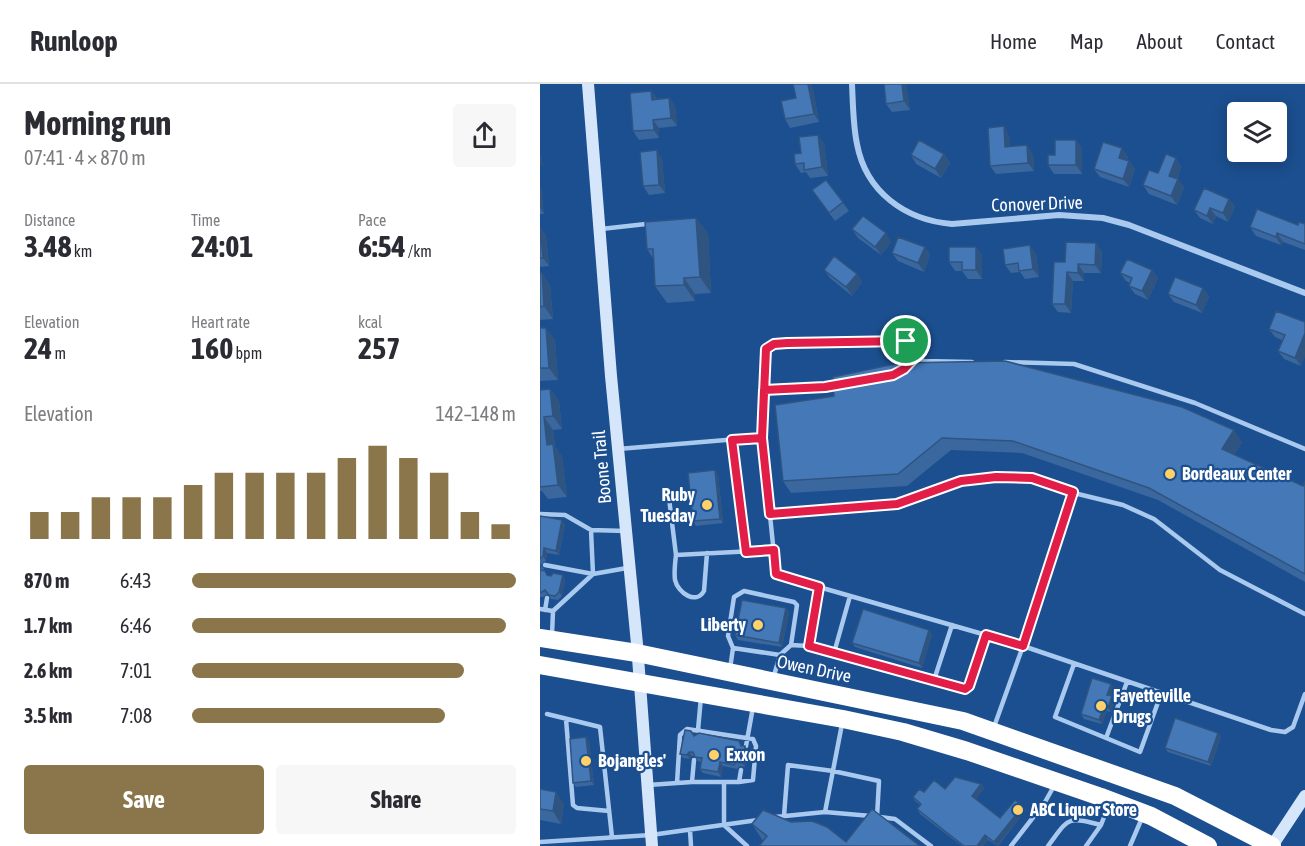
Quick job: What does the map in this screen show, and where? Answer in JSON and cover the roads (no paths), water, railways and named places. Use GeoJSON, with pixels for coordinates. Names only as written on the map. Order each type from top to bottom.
{"type":"FeatureCollection","features":[{"type":"Feature","properties":{"kind":"highway","name":"Owen Drive"},"geometry":{"type":"LineString","coordinates":[[546,639],[637,653],[963,721],[1175,796],[1272,846]]}},
{"type":"Feature","properties":{"kind":"highway"},"geometry":{"type":"LineString","coordinates":[[540,665],[843,719],[903,732],[957,747],[1110,800],[1144,813],[1208,846]]}},
{"type":"Feature","properties":{"kind":"street","name":"Boone Trail"},"geometry":{"type":"LineString","coordinates":[[588,84],[640,682],[651,841]]}},
{"type":"Feature","properties":{"kind":"street","name":"Conover Drive"},"geometry":{"type":"LineString","coordinates":[[852,84],[856,142],[861,160],[877,189],[905,211],[936,222],[952,224],[1059,215],[1102,218],[1129,225],[1305,293]]}},
{"type":"Feature","properties":{"kind":"street"},"geometry":{"type":"LineString","coordinates":[[1272,846],[1305,796]]}},
{"type":"Feature","properties":{"kind":"lane"},"geometry":{"type":"LineString","coordinates":[[599,229],[646,224]]}},
{"type":"Feature","properties":{"kind":"lane"},"geometry":{"type":"LineString","coordinates":[[978,362],[924,361],[915,357],[906,341],[774,344],[766,349],[762,438],[776,574],[1023,646],[1271,730],[1286,732],[1293,727],[1305,694]]}},
{"type":"Feature","properties":{"kind":"lane"},"geometry":{"type":"LineString","coordinates":[[909,363],[915,357]]}},
{"type":"Feature","properties":{"kind":"lane"},"geometry":{"type":"LineString","coordinates":[[1000,362],[1074,364],[1195,403],[1305,449]]}},
{"type":"Feature","properties":{"kind":"lane"},"geometry":{"type":"LineString","coordinates":[[764,390],[825,387],[845,383]]}},
{"type":"Feature","properties":{"kind":"lane"},"geometry":{"type":"LineString","coordinates":[[618,449],[762,438]]}},
{"type":"Feature","properties":{"kind":"lane"},"geometry":{"type":"LineString","coordinates":[[732,440],[746,552]]}},
{"type":"Feature","properties":{"kind":"lane"},"geometry":{"type":"LineString","coordinates":[[770,514],[897,504],[961,481],[996,477],[1032,478],[1123,505],[1154,519],[1220,570],[1305,614]]}},
{"type":"Feature","properties":{"kind":"lane"},"geometry":{"type":"LineString","coordinates":[[668,490],[676,555],[675,579],[683,593],[696,598],[702,595],[706,554]]}},
{"type":"Feature","properties":{"kind":"lane"},"geometry":{"type":"LineString","coordinates":[[993,732],[1073,492]]}},
{"type":"Feature","properties":{"kind":"lane"},"geometry":{"type":"LineString","coordinates":[[540,514],[565,514],[591,530],[626,531]]}},
{"type":"Feature","properties":{"kind":"lane"},"geometry":{"type":"LineString","coordinates":[[546,639],[553,611],[593,574],[591,530]]}},
{"type":"Feature","properties":{"kind":"lane"},"geometry":{"type":"LineString","coordinates":[[676,555],[774,550]]}},
{"type":"Feature","properties":{"kind":"lane"},"geometry":{"type":"LineString","coordinates":[[545,565],[593,574],[629,568]]}},
{"type":"Feature","properties":{"kind":"lane"},"geometry":{"type":"LineString","coordinates":[[552,576],[554,567]]}},
{"type":"Feature","properties":{"kind":"lane"},"geometry":{"type":"LineString","coordinates":[[809,646],[819,587]]}},
{"type":"Feature","properties":{"kind":"lane"},"geometry":{"type":"LineString","coordinates":[[729,672],[733,648],[728,636],[734,597],[744,591],[794,602],[797,605],[791,645],[780,655],[772,681]]}},
{"type":"Feature","properties":{"kind":"lane"},"geometry":{"type":"LineString","coordinates":[[834,653],[850,596]]}},
{"type":"Feature","properties":{"kind":"lane"},"geometry":{"type":"LineString","coordinates":[[548,598],[543,609],[553,611]]}},
{"type":"Feature","properties":{"kind":"lane"},"geometry":{"type":"LineString","coordinates":[[934,680],[952,625]]}},
{"type":"Feature","properties":{"kind":"lane"},"geometry":{"type":"LineString","coordinates":[[791,645],[809,646],[965,689],[969,686],[986,635]]}},
{"type":"Feature","properties":{"kind":"lane"},"geometry":{"type":"LineString","coordinates":[[733,648],[780,655]]}},
{"type":"Feature","properties":{"kind":"lane"},"geometry":{"type":"LineString","coordinates":[[1074,664],[1055,717],[1140,752],[1161,694]]}},
{"type":"Feature","properties":{"kind":"lane"},"geometry":{"type":"LineString","coordinates":[[1106,738],[1127,682]]}},
{"type":"Feature","properties":{"kind":"lane"},"geometry":{"type":"LineString","coordinates":[[698,736],[701,694]]}},
{"type":"Feature","properties":{"kind":"lane"},"geometry":{"type":"LineString","coordinates":[[746,746],[754,703]]}},
{"type":"Feature","properties":{"kind":"lane"},"geometry":{"type":"LineString","coordinates":[[547,714],[600,726],[612,837]]}},
{"type":"Feature","properties":{"kind":"lane"},"geometry":{"type":"LineString","coordinates":[[566,719],[573,805],[578,808],[609,811]]}},
{"type":"Feature","properties":{"kind":"lane"},"geometry":{"type":"LineString","coordinates":[[825,812],[843,719]]}},
{"type":"Feature","properties":{"kind":"lane"},"geometry":{"type":"LineString","coordinates":[[648,785],[692,782],[738,783],[753,780],[756,746],[753,739],[687,729],[680,735],[677,783]]}},
{"type":"Feature","properties":{"kind":"lane"},"geometry":{"type":"LineString","coordinates":[[692,782],[694,760]]}},
{"type":"Feature","properties":{"kind":"lane"},"geometry":{"type":"LineString","coordinates":[[784,816],[788,765],[833,771],[879,781],[877,817]]}},
{"type":"Feature","properties":{"kind":"lane"},"geometry":{"type":"LineString","coordinates":[[738,783],[741,770]]}},
{"type":"Feature","properties":{"kind":"lane"},"geometry":{"type":"LineString","coordinates":[[1011,846],[1045,802],[1057,781]]}},
{"type":"Feature","properties":{"kind":"lane"},"geometry":{"type":"LineString","coordinates":[[724,782],[724,825],[747,846]]}},
{"type":"Feature","properties":{"kind":"lane"},"geometry":{"type":"LineString","coordinates":[[1086,846],[1101,825],[1110,800]]}},
{"type":"Feature","properties":{"kind":"lane"},"geometry":{"type":"LineString","coordinates":[[772,818],[825,812],[895,819],[931,846]]}},
{"type":"Feature","properties":{"kind":"lane"},"geometry":{"type":"LineString","coordinates":[[1130,846],[1144,813]]}},
{"type":"Feature","properties":{"kind":"lane"},"geometry":{"type":"LineString","coordinates":[[1048,846],[1065,823],[1071,820],[1079,819],[1101,825]]}},
{"type":"Feature","properties":{"kind":"lane"},"geometry":{"type":"LineString","coordinates":[[540,842],[612,837],[651,841],[690,830],[760,820]]}},
{"type":"Feature","properties":{"kind":"lane"},"geometry":{"type":"LineString","coordinates":[[690,830],[691,846]]}},
{"type":"Feature","properties":{"kind":"place","name":"Bordeaux Center"},"geometry":{"type":"Point","coordinates":[1170,474]}},
{"type":"Feature","properties":{"kind":"place","name":"Ruby Tuesday"},"geometry":{"type":"Point","coordinates":[707,505]}},
{"type":"Feature","properties":{"kind":"place","name":"Liberty"},"geometry":{"type":"Point","coordinates":[758,625]}},
{"type":"Feature","properties":{"kind":"place","name":"Fayetteville Drugs"},"geometry":{"type":"Point","coordinates":[1101,706]}},
{"type":"Feature","properties":{"kind":"place","name":"Exxon"},"geometry":{"type":"Point","coordinates":[714,755]}},
{"type":"Feature","properties":{"kind":"place","name":"Bojangles'"},"geometry":{"type":"Point","coordinates":[586,761]}},
{"type":"Feature","properties":{"kind":"place","name":"ABC Liquor Store"},"geometry":{"type":"Point","coordinates":[1018,810]}}]}
